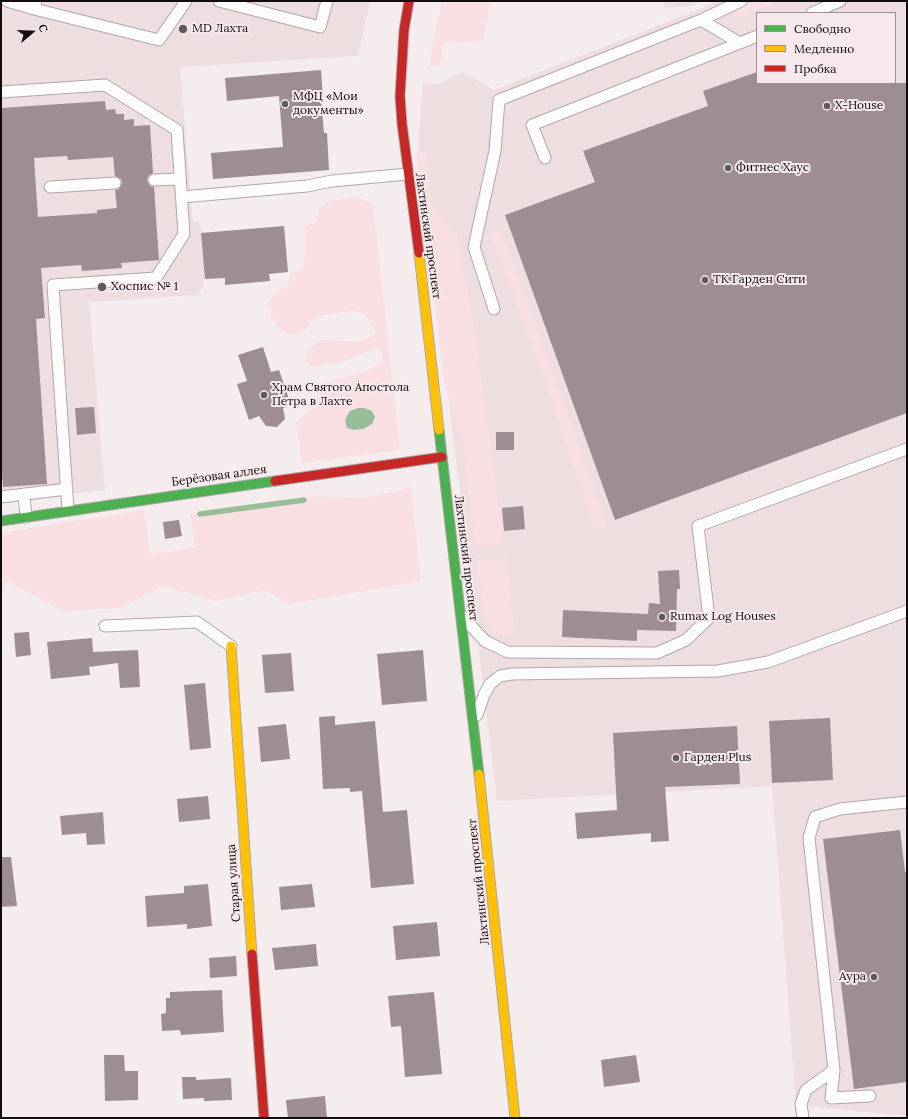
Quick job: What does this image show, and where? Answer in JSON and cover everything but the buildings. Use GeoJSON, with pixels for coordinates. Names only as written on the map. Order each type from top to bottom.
{"type":"FeatureCollection","features":[{"type":"Feature","properties":{"kind":"main road","name":"Лахтинский проспект"},"geometry":{"type":"LineString","coordinates":[[409,1],[404,30],[400,96],[402,124],[425,300],[442,457],[461,608],[515,1118]]}},
{"type":"Feature","properties":{"kind":"main road","name":"Берёзовая аллея"},"geometry":{"type":"LineString","coordinates":[[1,521],[68,510],[442,457]]}},
{"type":"Feature","properties":{"kind":"main road","name":"Старая улица"},"geometry":{"type":"LineString","coordinates":[[231,646],[239,751],[245,868],[264,1118]]}},
{"type":"Feature","properties":{"kind":"lane"},"geometry":{"type":"LineString","coordinates":[[7,1],[35,5],[159,40],[186,1]]}},
{"type":"Feature","properties":{"kind":"lane"},"geometry":{"type":"LineString","coordinates":[[219,1],[320,27],[327,1]]}},
{"type":"Feature","properties":{"kind":"lane"},"geometry":{"type":"LineString","coordinates":[[494,309],[474,247],[495,151],[499,100],[701,20],[741,1]]}},
{"type":"Feature","properties":{"kind":"lane"},"geometry":{"type":"LineString","coordinates":[[814,12],[840,1]]}},
{"type":"Feature","properties":{"kind":"lane"},"geometry":{"type":"LineString","coordinates":[[701,20],[740,43]]}},
{"type":"Feature","properties":{"kind":"lane"},"geometry":{"type":"LineString","coordinates":[[545,158],[532,125],[756,36]]}},
{"type":"Feature","properties":{"kind":"lane"},"geometry":{"type":"LineString","coordinates":[[1,92],[105,85],[177,130],[184,234],[156,278],[53,285],[68,510]]}},
{"type":"Feature","properties":{"kind":"lane"},"geometry":{"type":"LineString","coordinates":[[182,197],[307,186],[332,181],[408,174]]}},
{"type":"Feature","properties":{"kind":"lane"},"geometry":{"type":"LineString","coordinates":[[154,180],[180,179]]}},
{"type":"Feature","properties":{"kind":"lane"},"geometry":{"type":"LineString","coordinates":[[50,187],[115,183]]}},
{"type":"Feature","properties":{"kind":"lane"},"geometry":{"type":"LineString","coordinates":[[461,608],[472,627],[485,641],[508,652],[657,653],[686,640],[709,618],[698,526],[904,452]]}},
{"type":"Feature","properties":{"kind":"lane"},"geometry":{"type":"LineString","coordinates":[[1,497],[67,489]]}},
{"type":"Feature","properties":{"kind":"lane"},"geometry":{"type":"LineString","coordinates":[[24,494],[26,517]]}},
{"type":"Feature","properties":{"kind":"lane"},"geometry":{"type":"LineString","coordinates":[[474,726],[484,694],[490,684],[500,676],[519,674],[718,671],[768,662],[907,611]]}},
{"type":"Feature","properties":{"kind":"lane"},"geometry":{"type":"LineString","coordinates":[[105,626],[196,622],[231,646]]}},
{"type":"Feature","properties":{"kind":"lane"},"geometry":{"type":"LineString","coordinates":[[870,1096],[831,1098],[834,1070],[809,838],[815,817],[840,809],[907,802]]}},
{"type":"Feature","properties":{"kind":"lane"},"geometry":{"type":"LineString","coordinates":[[803,1118],[801,1104],[806,1090],[834,1070]]}},
{"type":"Feature","properties":{"kind":"shaded area","name":"Хоспис № 1"},"geometry":{"type":"Polygon","coordinates":[[[1,1],[370,1],[358,56],[180,67],[193,222],[200,221],[205,279],[199,295],[89,302],[105,490],[1,501],[1,1]]]}},
{"type":"Feature","properties":{"kind":"shaded area"},"geometry":{"type":"Polygon","coordinates":[[[442,1],[491,1],[483,41],[443,43],[440,66],[430,66],[433,44],[442,1]]]}},
{"type":"Feature","properties":{"kind":"shaded area"},"geometry":{"type":"Polygon","coordinates":[[[663,1],[703,1],[692,6],[665,8],[663,1]]]}},
{"type":"Feature","properties":{"kind":"shaded area"},"geometry":{"type":"Polygon","coordinates":[[[716,1],[907,1],[907,1116],[796,1105],[772,786],[497,801],[418,143],[423,83],[439,84],[463,72],[494,90],[695,11],[716,1]]]}},
{"type":"Feature","properties":{"kind":"shaded area"},"geometry":{"type":"Polygon","coordinates":[[[756,1],[777,1],[742,17],[734,15],[739,9],[756,1]]]}},
{"type":"Feature","properties":{"kind":"shaded area"},"geometry":{"type":"Polygon","coordinates":[[[416,151],[426,152],[432,205],[444,221],[457,233],[475,333],[504,544],[475,547],[463,445],[444,381],[416,151]]]}},
{"type":"Feature","properties":{"kind":"shaded area"},"geometry":{"type":"Polygon","coordinates":[[[357,197],[373,205],[400,449],[302,463],[296,423],[315,403],[321,384],[371,370],[383,360],[381,349],[375,349],[339,363],[317,366],[310,365],[305,360],[309,349],[320,340],[357,342],[376,334],[365,314],[352,311],[324,315],[312,319],[308,328],[297,335],[288,333],[278,328],[271,316],[268,303],[275,293],[288,286],[291,273],[303,269],[305,253],[305,226],[317,222],[319,210],[328,201],[357,197]]]}},
{"type":"Feature","properties":{"kind":"shaded area"},"geometry":{"type":"Polygon","coordinates":[[[500,227],[608,528],[594,523],[533,347],[492,237],[500,227]]]}},
{"type":"Feature","properties":{"kind":"shaded area"},"geometry":{"type":"Polygon","coordinates":[[[358,408],[364,408],[372,411],[375,417],[372,424],[363,429],[354,430],[347,428],[345,420],[350,411],[358,408]]]}},
{"type":"Feature","properties":{"kind":"shaded area"},"geometry":{"type":"Polygon","coordinates":[[[411,487],[421,581],[289,604],[264,590],[216,601],[163,586],[120,608],[63,611],[7,582],[1,594],[1,533],[144,510],[150,554],[195,548],[190,514],[316,497],[367,498],[411,487]]]}},
{"type":"Feature","properties":{"kind":"shaded area"},"geometry":{"type":"Polygon","coordinates":[[[506,557],[514,627],[510,633],[502,636],[495,635],[488,622],[483,604],[477,561],[506,557]]]}},
{"type":"Feature","properties":{"kind":"waterway"},"geometry":{"type":"LineString","coordinates":[[200,514],[304,500]]}},
{"type":"Feature","properties":{"kind":"traffic: fast"},"geometry":{"type":"LineString","coordinates":[[439,430],[479,774]]}},
{"type":"Feature","properties":{"kind":"traffic: fast"},"geometry":{"type":"LineString","coordinates":[[1,521],[275,481]]}},
{"type":"Feature","properties":{"kind":"traffic: slow"},"geometry":{"type":"LineString","coordinates":[[419,253],[439,430]]}},
{"type":"Feature","properties":{"kind":"traffic: slow"},"geometry":{"type":"LineString","coordinates":[[231,646],[252,954]]}},
{"type":"Feature","properties":{"kind":"traffic: slow"},"geometry":{"type":"LineString","coordinates":[[479,774],[515,1118]]}},
{"type":"Feature","properties":{"kind":"traffic: jam"},"geometry":{"type":"LineString","coordinates":[[409,1],[404,30],[400,96],[402,124],[419,253]]}},
{"type":"Feature","properties":{"kind":"traffic: jam"},"geometry":{"type":"LineString","coordinates":[[275,481],[442,457]]}},
{"type":"Feature","properties":{"kind":"traffic: jam"},"geometry":{"type":"LineString","coordinates":[[252,954],[264,1118]]}},
{"type":"Feature","properties":{"kind":"place","name":"MD Лахта"},"geometry":{"type":"Point","coordinates":[183,29]}},
{"type":"Feature","properties":{"kind":"place","name":"МФЦ «Мои документы»"},"geometry":{"type":"Point","coordinates":[285,104]}},
{"type":"Feature","properties":{"kind":"place","name":"X-House"},"geometry":{"type":"Point","coordinates":[827,106]}},
{"type":"Feature","properties":{"kind":"place","name":"Фитнес Хаус"},"geometry":{"type":"Point","coordinates":[728,168]}},
{"type":"Feature","properties":{"kind":"place","name":"ТК Гарден Сити"},"geometry":{"type":"Point","coordinates":[705,280]}},
{"type":"Feature","properties":{"kind":"place","name":"Хоспис № 1"},"geometry":{"type":"Point","coordinates":[102,287]}},
{"type":"Feature","properties":{"kind":"place","name":"Храм Святого Апостола Петра в Лахте"},"geometry":{"type":"Point","coordinates":[264,395]}},
{"type":"Feature","properties":{"kind":"place","name":"Rumax Log Houses"},"geometry":{"type":"Point","coordinates":[662,617]}},
{"type":"Feature","properties":{"kind":"place","name":"Гарден Plus"},"geometry":{"type":"Point","coordinates":[676,758]}},
{"type":"Feature","properties":{"kind":"place","name":"Аура"},"geometry":{"type":"Point","coordinates":[874,977]}}]}
